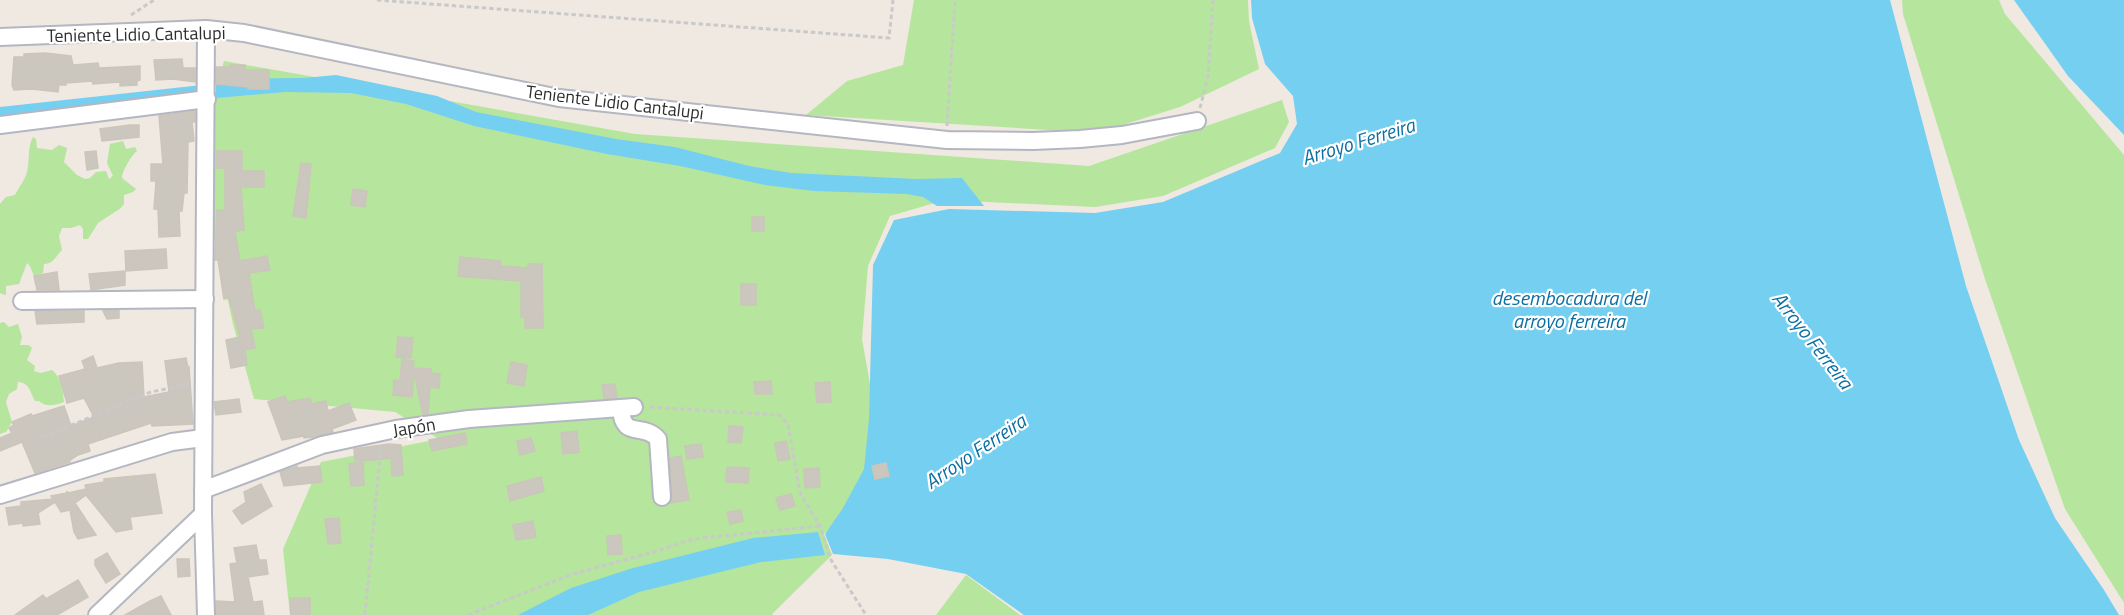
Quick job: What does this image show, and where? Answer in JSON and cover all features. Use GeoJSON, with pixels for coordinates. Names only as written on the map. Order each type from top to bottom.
{"type":"FeatureCollection","features":[{"type":"Feature","properties":{"kind":"street","name":"Teniente Lidio Cantalupi"},"geometry":{"type":"LineString","coordinates":[[0,37],[206,29],[244,33],[559,98],[947,140],[1080,139],[1122,135],[1197,121]]}},
{"type":"Feature","properties":{"kind":"street"},"geometry":{"type":"LineString","coordinates":[[206,29],[203,438],[206,615]]}},
{"type":"Feature","properties":{"kind":"street"},"geometry":{"type":"LineString","coordinates":[[0,125],[207,99]]}},
{"type":"Feature","properties":{"kind":"street"},"geometry":{"type":"LineString","coordinates":[[22,301],[205,298]]}},
{"type":"Feature","properties":{"kind":"street"},"geometry":{"type":"LineString","coordinates":[[627,407],[621,420],[628,428],[653,433],[658,439],[662,497]]}},
{"type":"Feature","properties":{"kind":"street","name":"Japón"},"geometry":{"type":"LineString","coordinates":[[203,490],[322,445],[383,432],[469,419],[627,407]]}},
{"type":"Feature","properties":{"kind":"street"},"geometry":{"type":"LineString","coordinates":[[0,495],[172,442],[203,438]]}},
{"type":"Feature","properties":{"kind":"street"},"geometry":{"type":"LineString","coordinates":[[97,615],[203,514]]}},
{"type":"Feature","properties":{"kind":"path"},"geometry":{"type":"LineString","coordinates":[[377,0],[889,38],[893,0]]}},
{"type":"Feature","properties":{"kind":"path"},"geometry":{"type":"LineString","coordinates":[[947,140],[955,0]]}},
{"type":"Feature","properties":{"kind":"path"},"geometry":{"type":"LineString","coordinates":[[1197,121],[1208,77],[1213,0]]}},
{"type":"Feature","properties":{"kind":"path"},"geometry":{"type":"LineString","coordinates":[[43,437],[152,392],[204,381]]}},
{"type":"Feature","properties":{"kind":"path"},"geometry":{"type":"LineString","coordinates":[[627,407],[779,415],[788,424],[800,493],[821,528],[831,560],[867,615]]}},
{"type":"Feature","properties":{"kind":"path"},"geometry":{"type":"LineString","coordinates":[[365,615],[383,432]]}},
{"type":"Feature","properties":{"kind":"path"},"geometry":{"type":"LineString","coordinates":[[468,615],[570,574],[693,539],[821,528]]}},
{"type":"Feature","properties":{"kind":"green space"},"geometry":{"type":"Polygon","coordinates":[[[914,0],[1248,0],[1249,21],[1259,69],[1180,107],[1097,133],[806,115],[847,81],[903,65],[914,0]]]}},
{"type":"Feature","properties":{"kind":"green space"},"geometry":{"type":"Polygon","coordinates":[[[1902,0],[1999,0],[2005,14],[2124,155],[2124,603],[2065,509],[1985,279],[1903,14],[1902,0]]]}},
{"type":"Feature","properties":{"kind":"green space"},"geometry":{"type":"Polygon","coordinates":[[[224,61],[635,134],[1089,166],[1282,100],[1289,122],[1275,148],[1163,196],[1095,207],[945,200],[890,216],[868,266],[862,339],[876,418],[874,467],[848,510],[824,534],[832,555],[773,615],[290,615],[283,549],[321,462],[439,439],[395,412],[254,399],[233,324],[197,157],[224,61]]]}},
{"type":"Feature","properties":{"kind":"green space"},"geometry":{"type":"Polygon","coordinates":[[[33,137],[36,139],[37,148],[52,150],[59,145],[67,148],[64,162],[77,175],[85,179],[90,178],[96,172],[106,171],[109,179],[113,176],[107,163],[110,144],[123,141],[126,149],[135,147],[137,151],[127,164],[122,178],[136,189],[124,195],[124,204],[121,208],[98,223],[88,239],[83,239],[83,229],[80,225],[62,228],[59,236],[62,250],[52,261],[44,264],[43,273],[34,276],[27,263],[19,284],[6,286],[6,295],[0,293],[0,204],[6,197],[15,195],[25,178],[33,137]]]}},
{"type":"Feature","properties":{"kind":"green space"},"geometry":{"type":"Polygon","coordinates":[[[4,322],[9,327],[18,324],[22,337],[20,345],[29,345],[32,348],[27,360],[35,366],[34,371],[41,373],[52,370],[58,376],[64,402],[48,405],[35,401],[27,386],[18,382],[17,389],[9,394],[6,402],[12,422],[6,432],[0,434],[0,323],[4,322]]]}},
{"type":"Feature","properties":{"kind":"green space"},"geometry":{"type":"Polygon","coordinates":[[[966,575],[1020,615],[936,615],[966,575]]]}},
{"type":"Feature","properties":{"kind":"water","name":"desembocadura del arroyo ferreira"},"geometry":{"type":"Polygon","coordinates":[[[1251,0],[1890,0],[1966,286],[2019,440],[2055,518],[2119,615],[1024,615],[966,574],[888,559],[833,554],[825,534],[843,508],[864,469],[869,419],[873,265],[894,220],[949,209],[1095,213],[1163,202],[1280,153],[1297,124],[1293,96],[1265,64],[1252,18],[1251,0]]]}},
{"type":"Feature","properties":{"kind":"water"},"geometry":{"type":"Polygon","coordinates":[[[2014,0],[2124,0],[2124,135],[2068,76],[2014,0]]]}},
{"type":"Feature","properties":{"kind":"water"},"geometry":{"type":"Polygon","coordinates":[[[336,75],[437,96],[476,112],[616,139],[675,147],[749,166],[791,173],[917,179],[962,178],[984,206],[937,206],[923,197],[907,194],[814,191],[765,185],[474,126],[406,104],[351,93],[285,92],[216,98],[216,79],[304,78],[336,75]]]}},
{"type":"Feature","properties":{"kind":"water"},"geometry":{"type":"Polygon","coordinates":[[[202,85],[201,95],[0,119],[0,107],[202,85]]]}},
{"type":"Feature","properties":{"kind":"water"},"geometry":{"type":"Polygon","coordinates":[[[818,532],[825,555],[761,562],[639,592],[588,615],[518,615],[571,588],[633,568],[753,538],[818,532]]]}},
{"type":"Feature","properties":{"kind":"building"},"geometry":{"type":"Polygon","coordinates":[[[45,53],[71,56],[73,65],[98,63],[99,68],[140,66],[140,80],[137,81],[137,85],[120,86],[120,82],[66,83],[66,85],[59,85],[58,92],[32,89],[14,90],[12,85],[14,57],[45,53]]]}},
{"type":"Feature","properties":{"kind":"building"},"geometry":{"type":"Polygon","coordinates":[[[182,59],[183,68],[195,68],[195,82],[173,79],[156,80],[154,60],[182,59]]]}},
{"type":"Feature","properties":{"kind":"building"},"geometry":{"type":"Polygon","coordinates":[[[230,65],[245,65],[245,70],[269,70],[269,89],[248,89],[248,87],[216,84],[216,67],[230,67],[230,65]]]}},
{"type":"Feature","properties":{"kind":"building"},"geometry":{"type":"Polygon","coordinates":[[[195,111],[195,122],[192,122],[194,141],[188,142],[187,193],[184,193],[182,211],[179,211],[180,236],[159,237],[158,209],[154,209],[156,181],[151,181],[151,164],[163,164],[159,116],[195,111]]]}},
{"type":"Feature","properties":{"kind":"building"},"geometry":{"type":"Polygon","coordinates":[[[139,125],[139,137],[102,141],[100,129],[139,125]]]}},
{"type":"Feature","properties":{"kind":"building"},"geometry":{"type":"Polygon","coordinates":[[[96,151],[98,168],[87,170],[85,152],[96,151]]]}},
{"type":"Feature","properties":{"kind":"building"},"geometry":{"type":"Polygon","coordinates":[[[217,151],[242,151],[242,171],[264,171],[264,187],[241,187],[244,230],[235,231],[240,261],[267,256],[270,270],[249,273],[255,311],[260,310],[264,328],[251,329],[255,348],[245,350],[247,365],[231,368],[226,340],[240,337],[229,298],[224,299],[218,260],[215,260],[217,210],[225,210],[225,168],[217,168],[217,151]]]}},
{"type":"Feature","properties":{"kind":"building"},"geometry":{"type":"Polygon","coordinates":[[[301,163],[311,164],[306,218],[293,216],[301,163]]]}},
{"type":"Feature","properties":{"kind":"building"},"geometry":{"type":"Polygon","coordinates":[[[353,189],[367,191],[365,207],[351,205],[353,189]]]}},
{"type":"Feature","properties":{"kind":"building"},"geometry":{"type":"Polygon","coordinates":[[[752,217],[764,217],[764,231],[752,231],[752,217]]]}},
{"type":"Feature","properties":{"kind":"building"},"geometry":{"type":"Polygon","coordinates":[[[166,249],[167,268],[126,271],[125,251],[166,249]]]}},
{"type":"Feature","properties":{"kind":"building"},"geometry":{"type":"Polygon","coordinates":[[[460,257],[501,261],[501,266],[528,268],[528,264],[542,264],[543,328],[525,328],[525,317],[521,317],[521,281],[458,276],[460,257]]]}},
{"type":"Feature","properties":{"kind":"building"},"geometry":{"type":"Polygon","coordinates":[[[125,271],[125,285],[91,290],[89,274],[125,271]]]}},
{"type":"Feature","properties":{"kind":"building"},"geometry":{"type":"Polygon","coordinates":[[[57,272],[59,290],[37,290],[34,276],[57,272]]]}},
{"type":"Feature","properties":{"kind":"building"},"geometry":{"type":"Polygon","coordinates":[[[741,284],[756,284],[756,305],[741,305],[741,284]]]}},
{"type":"Feature","properties":{"kind":"building"},"geometry":{"type":"Polygon","coordinates":[[[119,310],[119,318],[107,319],[103,311],[119,310]]]}},
{"type":"Feature","properties":{"kind":"building"},"geometry":{"type":"Polygon","coordinates":[[[35,311],[84,311],[84,322],[37,324],[35,311]]]}},
{"type":"Feature","properties":{"kind":"building"},"geometry":{"type":"Polygon","coordinates":[[[398,337],[413,338],[411,358],[396,357],[398,337]]]}},
{"type":"Feature","properties":{"kind":"building"},"geometry":{"type":"Polygon","coordinates":[[[93,356],[97,368],[119,363],[142,362],[144,397],[169,392],[165,361],[186,358],[189,367],[193,424],[152,426],[151,423],[88,444],[90,451],[78,455],[70,462],[35,473],[22,442],[0,451],[0,438],[12,433],[9,428],[14,425],[12,422],[31,414],[32,416],[64,406],[71,426],[94,417],[84,398],[67,403],[59,376],[85,369],[82,361],[93,356]]]}},
{"type":"Feature","properties":{"kind":"building"},"geometry":{"type":"Polygon","coordinates":[[[402,359],[414,361],[413,368],[431,369],[431,373],[440,374],[439,388],[430,387],[428,414],[423,415],[414,372],[412,397],[393,395],[394,380],[400,381],[402,359]]]}},
{"type":"Feature","properties":{"kind":"building"},"geometry":{"type":"Polygon","coordinates":[[[511,362],[527,365],[524,386],[507,383],[511,362]]]}},
{"type":"Feature","properties":{"kind":"building"},"geometry":{"type":"Polygon","coordinates":[[[771,381],[772,394],[755,394],[754,382],[771,381]]]}},
{"type":"Feature","properties":{"kind":"building"},"geometry":{"type":"Polygon","coordinates":[[[830,382],[831,402],[817,403],[815,383],[830,382]]]}},
{"type":"Feature","properties":{"kind":"building"},"geometry":{"type":"Polygon","coordinates":[[[615,384],[617,398],[604,399],[602,385],[615,384]]]}},
{"type":"Feature","properties":{"kind":"building"},"geometry":{"type":"Polygon","coordinates":[[[285,396],[287,402],[310,398],[311,404],[326,401],[328,411],[349,403],[356,420],[332,429],[333,432],[314,437],[304,438],[304,436],[282,440],[268,402],[285,396]]]}},
{"type":"Feature","properties":{"kind":"building"},"geometry":{"type":"Polygon","coordinates":[[[239,399],[241,412],[216,415],[214,402],[239,399]]]}},
{"type":"Feature","properties":{"kind":"building"},"geometry":{"type":"Polygon","coordinates":[[[729,426],[743,427],[741,443],[728,442],[729,426]]]}},
{"type":"Feature","properties":{"kind":"building"},"geometry":{"type":"Polygon","coordinates":[[[577,431],[579,452],[563,454],[561,433],[577,431]]]}},
{"type":"Feature","properties":{"kind":"building"},"geometry":{"type":"Polygon","coordinates":[[[465,433],[467,444],[432,451],[429,440],[465,433]]]}},
{"type":"Feature","properties":{"kind":"building"},"geometry":{"type":"Polygon","coordinates":[[[531,438],[535,451],[520,455],[517,441],[531,438]]]}},
{"type":"Feature","properties":{"kind":"building"},"geometry":{"type":"Polygon","coordinates":[[[786,441],[790,459],[778,461],[775,443],[786,441]]]}},
{"type":"Feature","properties":{"kind":"building"},"geometry":{"type":"Polygon","coordinates":[[[389,444],[401,445],[403,475],[392,476],[391,458],[355,462],[354,449],[389,444]]]}},
{"type":"Feature","properties":{"kind":"building"},"geometry":{"type":"Polygon","coordinates":[[[701,444],[703,457],[687,459],[685,446],[701,444]]]}},
{"type":"Feature","properties":{"kind":"building"},"geometry":{"type":"Polygon","coordinates":[[[681,456],[689,500],[670,503],[672,496],[670,458],[681,456]]]}},
{"type":"Feature","properties":{"kind":"building"},"geometry":{"type":"Polygon","coordinates":[[[363,463],[364,485],[351,486],[349,464],[363,463]]]}},
{"type":"Feature","properties":{"kind":"building"},"geometry":{"type":"Polygon","coordinates":[[[886,463],[889,476],[875,479],[872,466],[886,463]]]}},
{"type":"Feature","properties":{"kind":"building"},"geometry":{"type":"Polygon","coordinates":[[[297,466],[297,468],[320,466],[322,482],[284,486],[280,472],[297,466]]]}},
{"type":"Feature","properties":{"kind":"building"},"geometry":{"type":"Polygon","coordinates":[[[727,468],[749,468],[748,483],[726,482],[727,468]]]}},
{"type":"Feature","properties":{"kind":"building"},"geometry":{"type":"Polygon","coordinates":[[[819,468],[820,487],[805,488],[804,469],[819,468]]]}},
{"type":"Feature","properties":{"kind":"building"},"geometry":{"type":"Polygon","coordinates":[[[155,474],[162,513],[130,517],[132,529],[116,532],[86,495],[75,503],[96,535],[78,539],[74,532],[70,510],[61,512],[55,502],[38,513],[40,524],[9,525],[6,508],[21,506],[21,502],[53,499],[51,496],[86,489],[85,485],[104,482],[104,479],[155,474]]]}},
{"type":"Feature","properties":{"kind":"building"},"geometry":{"type":"Polygon","coordinates":[[[541,477],[544,491],[510,501],[507,486],[541,477]]]}},
{"type":"Feature","properties":{"kind":"building"},"geometry":{"type":"Polygon","coordinates":[[[261,484],[272,506],[242,524],[233,511],[246,502],[244,492],[261,484]]]}},
{"type":"Feature","properties":{"kind":"building"},"geometry":{"type":"Polygon","coordinates":[[[791,494],[795,506],[780,510],[776,498],[791,494]]]}},
{"type":"Feature","properties":{"kind":"building"},"geometry":{"type":"Polygon","coordinates":[[[741,510],[743,521],[730,524],[727,512],[741,510]]]}},
{"type":"Feature","properties":{"kind":"building"},"geometry":{"type":"Polygon","coordinates":[[[339,518],[341,543],[328,544],[325,519],[339,518]]]}},
{"type":"Feature","properties":{"kind":"building"},"geometry":{"type":"Polygon","coordinates":[[[533,521],[536,537],[516,540],[513,525],[533,521]]]}},
{"type":"Feature","properties":{"kind":"building"},"geometry":{"type":"Polygon","coordinates":[[[621,535],[622,554],[608,555],[607,536],[621,535]]]}},
{"type":"Feature","properties":{"kind":"building"},"geometry":{"type":"Polygon","coordinates":[[[256,545],[259,560],[266,560],[268,574],[248,577],[253,602],[262,601],[264,615],[216,615],[216,601],[235,602],[230,564],[237,563],[234,548],[256,545]]]}},
{"type":"Feature","properties":{"kind":"building"},"geometry":{"type":"Polygon","coordinates":[[[107,553],[120,574],[106,583],[95,565],[95,560],[107,553]]]}},
{"type":"Feature","properties":{"kind":"building"},"geometry":{"type":"Polygon","coordinates":[[[177,559],[189,559],[190,576],[178,577],[177,559]]]}},
{"type":"Feature","properties":{"kind":"building"},"geometry":{"type":"Polygon","coordinates":[[[78,580],[88,597],[57,615],[15,615],[43,595],[46,599],[78,580]]]}},
{"type":"Feature","properties":{"kind":"building"},"geometry":{"type":"Polygon","coordinates":[[[161,596],[171,615],[125,615],[150,601],[161,596]]]}},
{"type":"Feature","properties":{"kind":"building"},"geometry":{"type":"Polygon","coordinates":[[[290,598],[310,598],[310,615],[291,615],[290,598]]]}},
{"type":"Feature","properties":{"kind":"water label","name":"Arroyo Ferreira"},"geometry":{"type":"Point","coordinates":[1358,141]}},
{"type":"Feature","properties":{"kind":"water label","name":"Arroyo Ferreira"},"geometry":{"type":"Point","coordinates":[1813,340]}},
{"type":"Feature","properties":{"kind":"water label","name":"Arroyo Ferreira"},"geometry":{"type":"Point","coordinates":[975,451]}}]}
